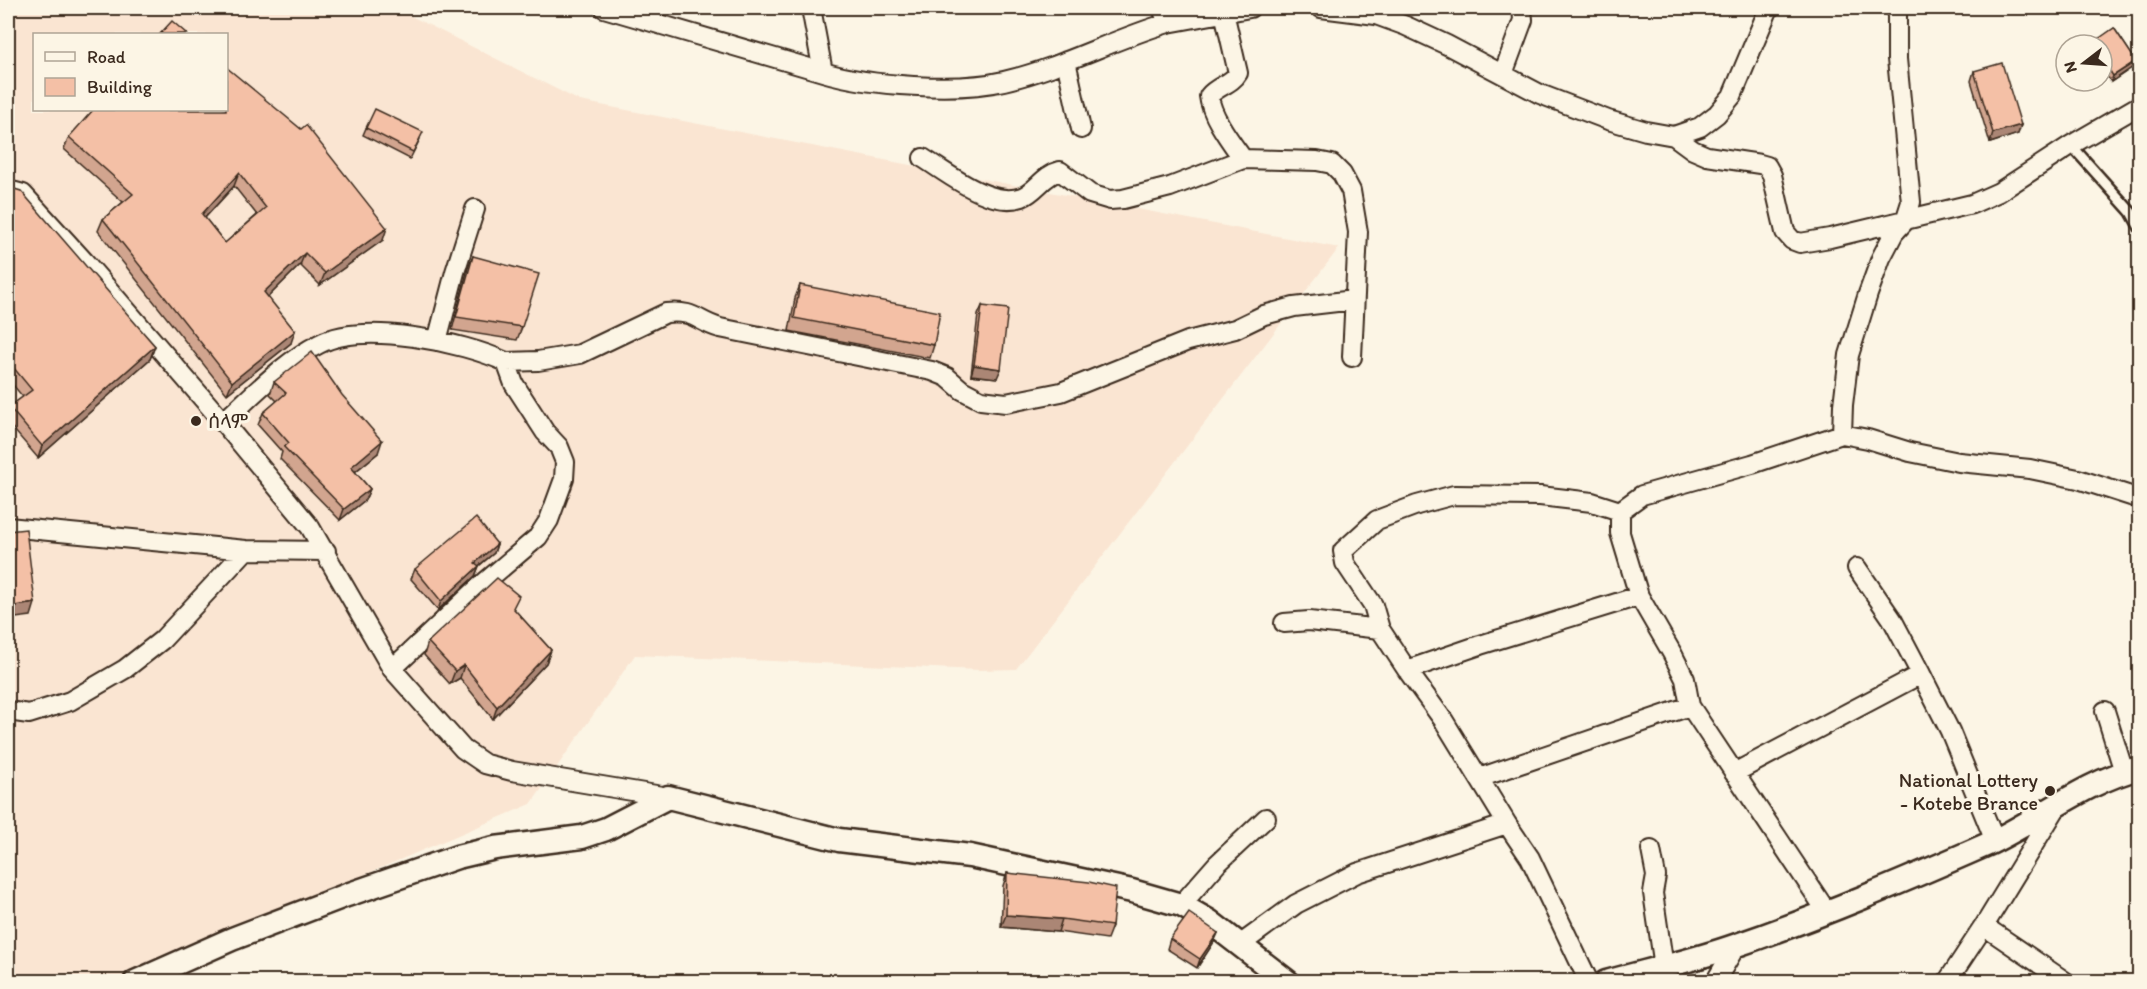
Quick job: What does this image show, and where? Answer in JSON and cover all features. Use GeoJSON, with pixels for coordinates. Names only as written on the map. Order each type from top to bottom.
{"type":"FeatureCollection","features":[{"type":"Feature","properties":{"kind":"street"},"geometry":{"type":"LineString","coordinates":[[604,8],[843,78],[912,85],[974,86],[1006,81],[1066,61],[1143,31],[1165,15],[1250,8]]}},
{"type":"Feature","properties":{"kind":"street"},"geometry":{"type":"LineString","coordinates":[[811,8],[823,72]]}},
{"type":"Feature","properties":{"kind":"street"},"geometry":{"type":"LineString","coordinates":[[1321,8],[1376,15],[1406,26],[1540,94],[1608,120],[1674,136],[1693,150],[1707,156],[1767,166],[1772,175],[1785,232],[1792,240],[1800,243],[1972,204],[1999,192],[2071,145],[2139,105]]}},
{"type":"Feature","properties":{"kind":"street"},"geometry":{"type":"LineString","coordinates":[[1503,74],[1523,20],[1522,8]]}},
{"type":"Feature","properties":{"kind":"street"},"geometry":{"type":"LineString","coordinates":[[1674,136],[1700,127],[1718,114],[1732,96],[1769,8]]}},
{"type":"Feature","properties":{"kind":"street"},"geometry":{"type":"LineString","coordinates":[[1842,434],[1846,380],[1853,344],[1881,258],[1893,233],[1905,221],[1911,202],[1897,58],[1897,8]]}},
{"type":"Feature","properties":{"kind":"street"},"geometry":{"type":"LineString","coordinates":[[1224,11],[1238,73],[1235,78],[1213,91],[1209,96],[1210,103],[1230,140],[1244,159]]}},
{"type":"Feature","properties":{"kind":"street"},"geometry":{"type":"LineString","coordinates":[[1066,61],[1081,129]]}},
{"type":"Feature","properties":{"kind":"street"},"geometry":{"type":"LineString","coordinates":[[923,158],[968,185],[997,199],[1008,200],[1032,192],[1045,177],[1060,171],[1090,194],[1110,200],[1123,200],[1170,187],[1244,159],[1317,161],[1332,164],[1342,174],[1351,191],[1358,232],[1352,357]]}},
{"type":"Feature","properties":{"kind":"street"},"geometry":{"type":"LineString","coordinates":[[8,190],[23,194],[223,422],[310,527],[326,550],[392,669],[463,749],[485,764],[512,771],[668,796],[839,840],[970,856],[1132,891],[1181,905],[1209,921],[1288,981]]}},
{"type":"Feature","properties":{"kind":"street"},"geometry":{"type":"LineString","coordinates":[[437,342],[455,272],[475,209]]}},
{"type":"Feature","properties":{"kind":"street"},"geometry":{"type":"LineString","coordinates":[[223,422],[290,363],[320,343],[351,334],[379,333],[437,342],[489,354],[506,362],[538,361],[580,354],[666,313],[681,311],[700,317],[710,325],[720,328],[932,371],[947,377],[962,390],[981,400],[1006,403],[1062,392],[1188,341],[1235,329],[1264,315],[1294,307],[1354,300]]}},
{"type":"Feature","properties":{"kind":"street"},"geometry":{"type":"LineString","coordinates":[[392,669],[478,588],[538,537],[549,520],[564,479],[565,462],[559,447],[544,432],[514,384],[506,362]]}},
{"type":"Feature","properties":{"kind":"street"},"geometry":{"type":"LineString","coordinates":[[1620,510],[1642,495],[1752,464],[1842,434],[1868,439],[1910,453],[1959,462],[2030,469],[2078,479],[2139,499]]}},
{"type":"Feature","properties":{"kind":"street"},"geometry":{"type":"LineString","coordinates":[[1589,981],[1530,858],[1444,721],[1380,629],[1372,604],[1345,563],[1343,551],[1377,520],[1417,505],[1454,495],[1540,496],[1592,502],[1620,510]]}},
{"type":"Feature","properties":{"kind":"street"},"geometry":{"type":"LineString","coordinates":[[1620,510],[1620,533],[1639,596],[1685,679],[1690,706],[1827,912]]}},
{"type":"Feature","properties":{"kind":"street"},"geometry":{"type":"LineString","coordinates":[[8,527],[246,550],[326,550]]}},
{"type":"Feature","properties":{"kind":"street"},"geometry":{"type":"LineString","coordinates":[[8,711],[29,714],[70,701],[125,669],[162,640],[246,550]]}},
{"type":"Feature","properties":{"kind":"street"},"geometry":{"type":"LineString","coordinates":[[1857,568],[1892,619],[1950,730],[1995,841]]}},
{"type":"Feature","properties":{"kind":"street"},"geometry":{"type":"LineString","coordinates":[[1407,670],[1639,596]]}},
{"type":"Feature","properties":{"kind":"street"},"geometry":{"type":"LineString","coordinates":[[1284,623],[1310,621],[1380,629]]}},
{"type":"Feature","properties":{"kind":"street"},"geometry":{"type":"LineString","coordinates":[[1734,773],[1921,674]]}},
{"type":"Feature","properties":{"kind":"street"},"geometry":{"type":"LineString","coordinates":[[1479,778],[1690,706]]}},
{"type":"Feature","properties":{"kind":"street"},"geometry":{"type":"LineString","coordinates":[[1606,981],[1736,946],[1827,912],[1995,841],[2058,805],[2132,770],[2105,711]]}},
{"type":"Feature","properties":{"kind":"street"},"geometry":{"type":"LineString","coordinates":[[135,981],[232,939],[446,861],[495,848],[582,837],[606,829],[668,796]]}},
{"type":"Feature","properties":{"kind":"street"},"geometry":{"type":"LineString","coordinates":[[1947,981],[1984,926],[2058,805]]}},
{"type":"Feature","properties":{"kind":"street"},"geometry":{"type":"LineString","coordinates":[[1181,905],[1217,864],[1266,818]]}},
{"type":"Feature","properties":{"kind":"street"},"geometry":{"type":"LineString","coordinates":[[1241,944],[1296,904],[1357,873],[1507,824]]}},
{"type":"Feature","properties":{"kind":"street"},"geometry":{"type":"LineString","coordinates":[[1651,850],[1656,876],[1653,893],[1664,967]]}},
{"type":"Feature","properties":{"kind":"street"},"geometry":{"type":"LineString","coordinates":[[1984,926],[2066,981]]}},
{"type":"Feature","properties":{"kind":"street"},"geometry":{"type":"LineString","coordinates":[[1715,981],[1736,946]]}},
{"type":"Feature","properties":{"kind":"lane"},"geometry":{"type":"LineString","coordinates":[[2071,145],[2131,212],[2139,228]]}},
{"type":"Feature","properties":{"kind":"shaded area"},"geometry":{"type":"Polygon","coordinates":[[[8,8],[395,8],[580,101],[1339,248],[1016,669],[979,670],[635,655],[531,804],[115,981],[8,981],[8,8]]]}},
{"type":"Feature","properties":{"kind":"green space"},"geometry":{"type":"Polygon","coordinates":[[[949,977],[973,979],[976,981],[929,981],[949,977]]]}},
{"type":"Feature","properties":{"kind":"building"},"geometry":{"type":"Polygon","coordinates":[[[172,21],[186,33],[161,33],[172,21]]]}},
{"type":"Feature","properties":{"kind":"building"},"geometry":{"type":"Polygon","coordinates":[[[2114,28],[2136,61],[2114,75],[2114,33],[2107,33],[2114,28]]]}},
{"type":"Feature","properties":{"kind":"building"},"geometry":{"type":"Polygon","coordinates":[[[2002,63],[2021,125],[1993,133],[1974,71],[2002,63]]]}},
{"type":"Feature","properties":{"kind":"building"},"geometry":{"type":"Polygon","coordinates":[[[228,69],[301,129],[306,125],[387,228],[325,273],[305,253],[264,292],[295,331],[232,382],[103,219],[133,194],[69,137],[92,111],[228,111],[228,69]],[[239,173],[202,214],[225,243],[266,208],[239,173]]]}},
{"type":"Feature","properties":{"kind":"building"},"geometry":{"type":"Polygon","coordinates":[[[375,109],[423,132],[413,152],[366,128],[375,109]]]}},
{"type":"Feature","properties":{"kind":"building"},"geometry":{"type":"Polygon","coordinates":[[[8,187],[21,191],[155,346],[42,446],[9,407],[32,390],[8,361],[8,187]]]}},
{"type":"Feature","properties":{"kind":"building"},"geometry":{"type":"Polygon","coordinates":[[[473,256],[539,274],[522,327],[456,317],[473,256]]]}},
{"type":"Feature","properties":{"kind":"building"},"geometry":{"type":"Polygon","coordinates":[[[800,285],[940,312],[934,345],[794,318],[800,285]]]}},
{"type":"Feature","properties":{"kind":"building"},"geometry":{"type":"Polygon","coordinates":[[[982,306],[1008,309],[1001,369],[974,365],[982,306]]]}},
{"type":"Feature","properties":{"kind":"building"},"geometry":{"type":"Polygon","coordinates":[[[312,352],[342,395],[382,441],[351,467],[370,489],[344,509],[284,447],[289,443],[263,413],[286,393],[274,382],[312,352]]]}},
{"type":"Feature","properties":{"kind":"building"},"geometry":{"type":"Polygon","coordinates":[[[476,518],[497,544],[475,563],[479,566],[441,601],[415,569],[476,518]]]}},
{"type":"Feature","properties":{"kind":"building"},"geometry":{"type":"Polygon","coordinates":[[[26,529],[35,603],[8,607],[8,531],[26,529]]]}},
{"type":"Feature","properties":{"kind":"building"},"geometry":{"type":"Polygon","coordinates":[[[497,578],[519,596],[513,608],[551,650],[497,707],[464,665],[455,671],[428,642],[497,578]]]}},
{"type":"Feature","properties":{"kind":"building"},"geometry":{"type":"Polygon","coordinates":[[[1007,873],[1089,882],[1116,888],[1112,926],[1062,919],[1006,915],[1007,873]]]}},
{"type":"Feature","properties":{"kind":"building"},"geometry":{"type":"Polygon","coordinates":[[[1189,913],[1218,933],[1200,959],[1170,939],[1189,913]]]}},
{"type":"Feature","properties":{"kind":"place","name":"ሰላም"},"geometry":{"type":"Point","coordinates":[196,421]}},
{"type":"Feature","properties":{"kind":"place","name":"National Lottery - Kotebe Brance"},"geometry":{"type":"Point","coordinates":[2050,791]}}]}
